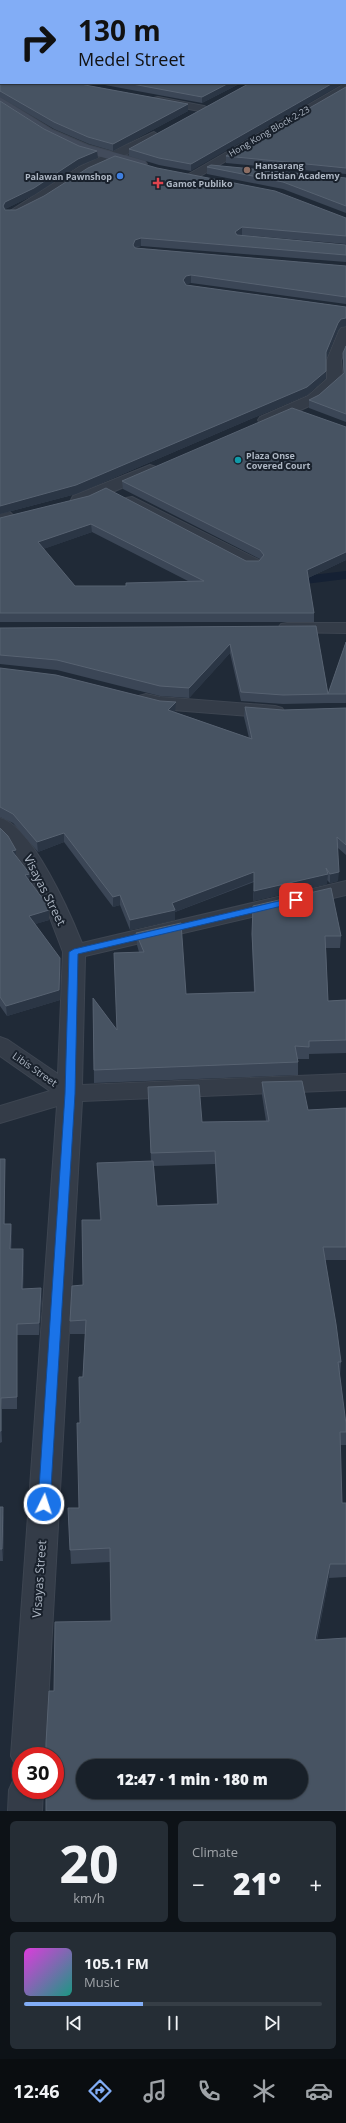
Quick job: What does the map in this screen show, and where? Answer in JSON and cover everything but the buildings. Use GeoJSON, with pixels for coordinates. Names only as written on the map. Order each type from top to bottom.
{"type":"FeatureCollection","features":[{"type":"Feature","properties":{"kind":"main road"},"geometry":{"type":"LineString","coordinates":[[0,100],[49,132],[84,148],[150,167]]}},
{"type":"Feature","properties":{"kind":"main road"},"geometry":{"type":"LineString","coordinates":[[187,174],[210,172]]}},
{"type":"Feature","properties":{"kind":"street","name":"Hong Kong Block 2-23"},"geometry":{"type":"LineString","coordinates":[[210,172],[346,86]]}},
{"type":"Feature","properties":{"kind":"street"},"geometry":{"type":"LineString","coordinates":[[143,98],[208,107],[191,116]]}},
{"type":"Feature","properties":{"kind":"street"},"geometry":{"type":"LineString","coordinates":[[11,213],[39,199],[84,170],[114,157],[163,131]]}},
{"type":"Feature","properties":{"kind":"street"},"geometry":{"type":"LineString","coordinates":[[210,172],[228,169]]}},
{"type":"Feature","properties":{"kind":"street"},"geometry":{"type":"LineString","coordinates":[[250,427],[313,399],[335,380],[334,360],[342,348],[346,331]]}},
{"type":"Feature","properties":{"kind":"street"},"geometry":{"type":"LineString","coordinates":[[293,409],[313,416]]}},
{"type":"Feature","properties":{"kind":"street"},"geometry":{"type":"LineString","coordinates":[[60,505],[83,499],[164,464]]}},
{"type":"Feature","properties":{"kind":"street"},"geometry":{"type":"LineString","coordinates":[[106,489],[253,564]]}},
{"type":"Feature","properties":{"kind":"street"},"geometry":{"type":"LineString","coordinates":[[267,628],[346,628]]}},
{"type":"Feature","properties":{"kind":"street"},"geometry":{"type":"LineString","coordinates":[[130,696],[160,703],[291,712]]}},
{"type":"Feature","properties":{"kind":"street","name":"Visayas Street"},"geometry":{"type":"LineString","coordinates":[[0,824],[19,842],[58,910],[74,952],[70,1094],[29,1747]]}},
{"type":"Feature","properties":{"kind":"street"},"geometry":{"type":"LineString","coordinates":[[74,952],[344,893]]}},
{"type":"Feature","properties":{"kind":"street","name":"Libis Street"},"geometry":{"type":"LineString","coordinates":[[0,1045],[70,1094]]}},
{"type":"Feature","properties":{"kind":"street"},"geometry":{"type":"LineString","coordinates":[[0,1115],[70,1094],[346,1082]]}},
{"type":"Feature","properties":{"kind":"street"},"geometry":{"type":"LineString","coordinates":[[25,1811],[26,1799]]}},
{"type":"Feature","properties":{"kind":"waterway"},"geometry":{"type":"LineString","coordinates":[[296,581],[346,575]]}},
{"type":"Feature","properties":{"kind":"place","name":"Hansarang Christian Academy"},"geometry":{"type":"Point","coordinates":[247,170]}},
{"type":"Feature","properties":{"kind":"place","name":"Palawan Pawnshop"},"geometry":{"type":"Point","coordinates":[120,176]}},
{"type":"Feature","properties":{"kind":"place","name":"Gamot Publiko"},"geometry":{"type":"Point","coordinates":[158,183]}},
{"type":"Feature","properties":{"kind":"place","name":"Plaza Onse Covered Court"},"geometry":{"type":"Point","coordinates":[238,460]}},
{"type":"Feature","properties":{"kind":"route"},"geometry":{"type":"LineString","coordinates":[[44,1504],[70,1094],[74,952],[296,900]]}}]}
